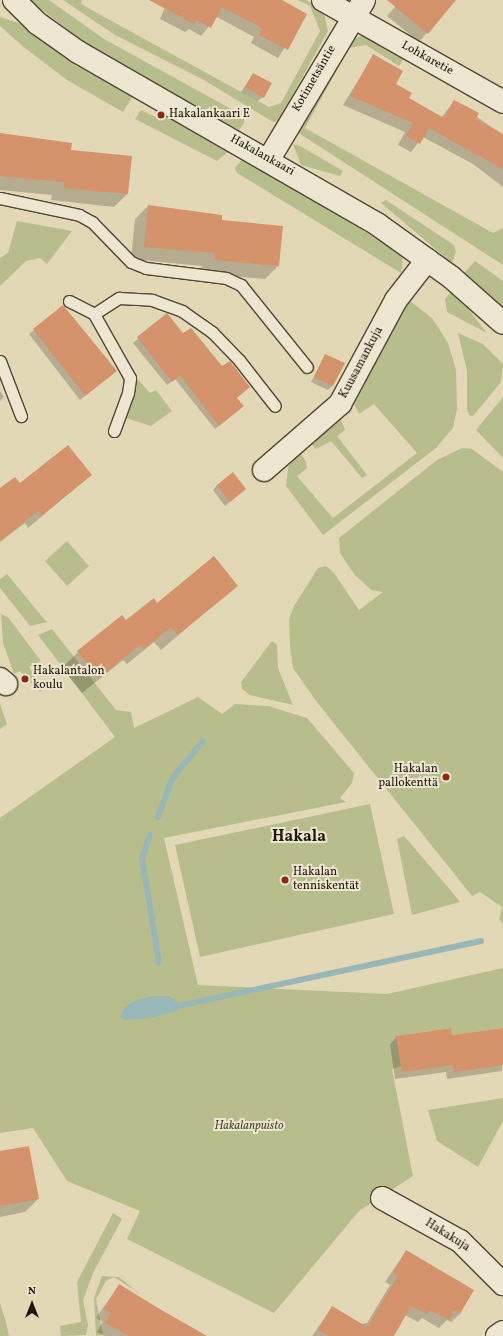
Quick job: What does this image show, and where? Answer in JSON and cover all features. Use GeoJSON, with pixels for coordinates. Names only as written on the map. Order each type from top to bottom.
{"type":"FeatureCollection","features":[{"type":"Feature","properties":{"kind":"street","name":"Hakalankaari"},"geometry":{"type":"LineString","coordinates":[[14,0],[37,23],[78,52],[269,159],[378,224],[427,260],[503,323]]}},
{"type":"Feature","properties":{"kind":"street","name":"Lohkaretie"},"geometry":{"type":"LineString","coordinates":[[322,0],[357,8],[503,102]]}},
{"type":"Feature","properties":{"kind":"street","name":"Kotimetsäntie"},"geometry":{"type":"LineString","coordinates":[[269,159],[357,8]]}},
{"type":"Feature","properties":{"kind":"street","name":"Kuusamankuja"},"geometry":{"type":"LineString","coordinates":[[264,470],[340,404],[396,300],[427,260]]}},
{"type":"Feature","properties":{"kind":"street","name":"Hakakuja"},"geometry":{"type":"LineString","coordinates":[[382,1198],[460,1241],[503,1284]]}},
{"type":"Feature","properties":{"kind":"street"},"geometry":{"type":"LineString","coordinates":[[497,1336],[503,1332]]}},
{"type":"Feature","properties":{"kind":"lane"},"geometry":{"type":"LineString","coordinates":[[0,198],[79,215],[92,222],[131,262],[141,266],[226,278],[241,286],[307,367]]}},
{"type":"Feature","properties":{"kind":"lane"},"geometry":{"type":"LineString","coordinates":[[94,314],[119,298],[152,300],[182,311],[212,332],[239,360],[275,406]]}},
{"type":"Feature","properties":{"kind":"lane"},"geometry":{"type":"LineString","coordinates":[[70,301],[94,314],[130,378],[128,393],[114,431]]}},
{"type":"Feature","properties":{"kind":"lane"},"geometry":{"type":"LineString","coordinates":[[0,361],[21,416]]}},
{"type":"Feature","properties":{"kind":"green space"},"geometry":{"type":"Polygon","coordinates":[[[29,0],[49,0],[104,39],[244,116],[244,123],[239,130],[97,52],[29,0]]]}},
{"type":"Feature","properties":{"kind":"green space"},"geometry":{"type":"Polygon","coordinates":[[[63,0],[82,0],[81,4],[269,107],[281,103],[320,31],[310,6],[298,0],[306,0],[323,9],[328,31],[278,121],[273,122],[204,80],[115,35],[63,0]]]}},
{"type":"Feature","properties":{"kind":"green space"},"geometry":{"type":"Polygon","coordinates":[[[0,17],[22,24],[75,65],[133,96],[123,112],[67,80],[25,48],[0,26],[0,17]]]}},
{"type":"Feature","properties":{"kind":"green space"},"geometry":{"type":"Polygon","coordinates":[[[363,35],[405,57],[399,66],[366,45],[349,48],[305,128],[493,233],[503,228],[503,265],[297,132],[347,42],[363,35]]]}},
{"type":"Feature","properties":{"kind":"green space"},"geometry":{"type":"Polygon","coordinates":[[[141,110],[162,120],[165,114],[228,152],[217,161],[135,119],[141,110]]]}},
{"type":"Feature","properties":{"kind":"green space"},"geometry":{"type":"Polygon","coordinates":[[[293,144],[300,146],[343,171],[340,176],[301,165],[293,144]]]}},
{"type":"Feature","properties":{"kind":"green space"},"geometry":{"type":"Polygon","coordinates":[[[243,158],[397,251],[403,259],[401,273],[237,173],[235,168],[243,158]]]}},
{"type":"Feature","properties":{"kind":"green space"},"geometry":{"type":"Polygon","coordinates":[[[386,200],[454,245],[456,252],[452,263],[381,203],[386,200]]]}},
{"type":"Feature","properties":{"kind":"green space"},"geometry":{"type":"Polygon","coordinates":[[[17,221],[72,231],[47,264],[40,258],[26,261],[0,286],[0,258],[8,253],[17,221]]]}},
{"type":"Feature","properties":{"kind":"green space"},"geometry":{"type":"Polygon","coordinates":[[[475,261],[503,281],[503,308],[463,274],[475,261]]]}},
{"type":"Feature","properties":{"kind":"green space"},"geometry":{"type":"Polygon","coordinates":[[[451,292],[468,309],[487,333],[447,312],[445,299],[451,292]]]}},
{"type":"Feature","properties":{"kind":"green space"},"geometry":{"type":"Polygon","coordinates":[[[409,300],[432,318],[448,343],[456,370],[457,409],[453,428],[436,448],[323,535],[286,486],[289,461],[294,454],[301,454],[306,462],[307,468],[297,476],[333,518],[417,453],[374,404],[359,414],[354,404],[402,306],[409,300]]]}},
{"type":"Feature","properties":{"kind":"green space"},"geometry":{"type":"Polygon","coordinates":[[[458,333],[483,344],[503,364],[501,382],[473,416],[469,415],[467,409],[467,371],[458,333]]]}},
{"type":"Feature","properties":{"kind":"green space"},"geometry":{"type":"Polygon","coordinates":[[[132,373],[150,393],[156,390],[172,411],[151,426],[123,417],[132,373]]]}},
{"type":"Feature","properties":{"kind":"green space"},"geometry":{"type":"Polygon","coordinates":[[[503,397],[503,458],[476,430],[503,397]]]}},
{"type":"Feature","properties":{"kind":"green space"},"geometry":{"type":"Polygon","coordinates":[[[340,417],[345,430],[337,436],[367,475],[362,478],[331,441],[316,449],[309,442],[340,417]]]}},
{"type":"Feature","properties":{"kind":"green space","name":"Hakalan pallokenttä"},"geometry":{"type":"Polygon","coordinates":[[[462,448],[472,449],[503,472],[503,924],[499,919],[502,907],[480,892],[472,896],[316,701],[293,668],[290,647],[289,619],[294,606],[318,568],[326,566],[334,573],[359,610],[383,592],[371,590],[354,574],[340,553],[339,538],[437,460],[462,448]]]}},
{"type":"Feature","properties":{"kind":"green space"},"geometry":{"type":"Polygon","coordinates":[[[67,541],[89,566],[67,586],[45,561],[67,541]]]}},
{"type":"Feature","properties":{"kind":"green space"},"geometry":{"type":"Polygon","coordinates":[[[7,574],[47,622],[30,626],[0,588],[0,579],[7,574]]]}},
{"type":"Feature","properties":{"kind":"green space"},"geometry":{"type":"Polygon","coordinates":[[[1,614],[8,617],[41,661],[29,667],[43,689],[40,692],[20,671],[14,674],[3,643],[1,614]]]}},
{"type":"Feature","properties":{"kind":"green space","name":"Hakalanpuisto"},"geometry":{"type":"Polygon","coordinates":[[[52,629],[116,710],[131,712],[134,728],[198,697],[222,714],[235,704],[268,706],[307,718],[354,773],[352,783],[340,798],[346,802],[164,838],[198,985],[387,994],[503,968],[503,1028],[452,1035],[451,1028],[397,1036],[401,1066],[392,1069],[413,1176],[359,1211],[274,1313],[127,1239],[140,1211],[67,1181],[33,1128],[0,1133],[0,818],[115,737],[38,635],[52,629]]]}},
{"type":"Feature","properties":{"kind":"green space"},"geometry":{"type":"Polygon","coordinates":[[[272,641],[277,645],[278,668],[293,705],[250,695],[242,689],[241,682],[272,641]]]}},
{"type":"Feature","properties":{"kind":"green space"},"geometry":{"type":"Polygon","coordinates":[[[0,704],[7,724],[0,729],[0,704]]]}},
{"type":"Feature","properties":{"kind":"green space","name":"Hakalan tenniskentät"},"geometry":{"type":"Polygon","coordinates":[[[370,804],[394,914],[200,957],[175,845],[370,804]]]}},
{"type":"Feature","properties":{"kind":"green space"},"geometry":{"type":"Polygon","coordinates":[[[404,836],[460,902],[412,915],[397,839],[404,836]]]}},
{"type":"Feature","properties":{"kind":"green space"},"geometry":{"type":"Polygon","coordinates":[[[503,1098],[503,1121],[478,1167],[437,1141],[428,1110],[503,1098]]]}},
{"type":"Feature","properties":{"kind":"green space"},"geometry":{"type":"Polygon","coordinates":[[[113,1213],[122,1219],[94,1271],[83,1300],[88,1325],[86,1335],[61,1336],[60,1326],[81,1322],[77,1282],[113,1213]]]}},
{"type":"Feature","properties":{"kind":"green space"},"geometry":{"type":"Polygon","coordinates":[[[102,1276],[119,1277],[139,1293],[114,1277],[106,1281],[96,1299],[103,1335],[96,1336],[94,1298],[102,1276]]]}},
{"type":"Feature","properties":{"kind":"green space"},"geometry":{"type":"Polygon","coordinates":[[[0,1303],[6,1322],[9,1336],[0,1336],[0,1303]]]}},
{"type":"Feature","properties":{"kind":"water"},"geometry":{"type":"Polygon","coordinates":[[[155,996],[169,996],[178,1003],[178,1011],[149,1018],[125,1020],[120,1017],[124,1008],[136,1000],[155,996]]]}},
{"type":"Feature","properties":{"kind":"building"},"geometry":{"type":"Polygon","coordinates":[[[149,0],[282,0],[307,14],[288,50],[259,35],[262,28],[222,7],[211,28],[197,20],[194,24],[149,0]]]}},
{"type":"Feature","properties":{"kind":"building"},"geometry":{"type":"Polygon","coordinates":[[[387,0],[456,0],[428,34],[387,0]]]}},
{"type":"Feature","properties":{"kind":"building"},"geometry":{"type":"Polygon","coordinates":[[[373,54],[403,71],[396,84],[412,93],[409,98],[444,118],[454,100],[479,113],[476,119],[503,134],[503,169],[429,128],[420,144],[406,136],[413,123],[350,96],[373,54]]]}},
{"type":"Feature","properties":{"kind":"building"},"geometry":{"type":"Polygon","coordinates":[[[253,73],[272,83],[264,98],[245,87],[253,73]]]}},
{"type":"Feature","properties":{"kind":"building"},"geometry":{"type":"Polygon","coordinates":[[[0,133],[72,143],[71,150],[132,156],[128,194],[64,188],[64,182],[0,176],[0,133]]]}},
{"type":"Feature","properties":{"kind":"building"},"geometry":{"type":"Polygon","coordinates":[[[148,205],[222,215],[222,220],[283,226],[279,266],[214,260],[214,253],[144,247],[148,205]]]}},
{"type":"Feature","properties":{"kind":"building"},"geometry":{"type":"Polygon","coordinates":[[[63,305],[117,371],[85,396],[33,329],[63,305]]]}},
{"type":"Feature","properties":{"kind":"building"},"geometry":{"type":"Polygon","coordinates":[[[167,313],[183,333],[191,328],[222,366],[230,361],[250,387],[237,398],[244,406],[219,426],[180,375],[172,382],[137,337],[167,313]]]}},
{"type":"Feature","properties":{"kind":"building"},"geometry":{"type":"Polygon","coordinates":[[[325,354],[345,363],[333,386],[314,377],[325,354]]]}},
{"type":"Feature","properties":{"kind":"building"},"geometry":{"type":"Polygon","coordinates":[[[68,445],[92,475],[42,515],[38,511],[0,541],[0,488],[15,477],[20,483],[68,445]]]}},
{"type":"Feature","properties":{"kind":"building"},"geometry":{"type":"Polygon","coordinates":[[[233,472],[246,489],[230,502],[217,485],[233,472]]]}},
{"type":"Feature","properties":{"kind":"building"},"geometry":{"type":"Polygon","coordinates":[[[214,556],[238,586],[178,635],[171,627],[144,649],[140,645],[99,678],[77,651],[122,615],[126,620],[154,598],[157,603],[214,556]]]}},
{"type":"Feature","properties":{"kind":"building"},"geometry":{"type":"Polygon","coordinates":[[[451,1028],[452,1035],[503,1028],[503,1065],[454,1072],[453,1065],[402,1072],[396,1036],[451,1028]]]}},
{"type":"Feature","properties":{"kind":"building"},"geometry":{"type":"Polygon","coordinates":[[[29,1146],[39,1199],[0,1206],[0,1151],[29,1146]]]}},
{"type":"Feature","properties":{"kind":"building"},"geometry":{"type":"Polygon","coordinates":[[[406,1250],[474,1290],[460,1314],[454,1310],[449,1320],[430,1310],[427,1314],[411,1306],[394,1336],[329,1336],[318,1330],[332,1306],[367,1327],[398,1276],[393,1273],[406,1250]]]}},
{"type":"Feature","properties":{"kind":"building"},"geometry":{"type":"Polygon","coordinates":[[[119,1284],[207,1336],[129,1336],[105,1323],[111,1313],[104,1309],[119,1284]]]}},
{"type":"Feature","properties":{"kind":"waterway"},"geometry":{"type":"LineString","coordinates":[[158,817],[172,779],[203,741]]}},
{"type":"Feature","properties":{"kind":"waterway"},"geometry":{"type":"LineString","coordinates":[[150,835],[142,858],[159,963]]}},
{"type":"Feature","properties":{"kind":"waterway"},"geometry":{"type":"LineString","coordinates":[[178,1006],[481,941]]}},
{"type":"Feature","properties":{"kind":"place","name":"Hakalankaari E"},"geometry":{"type":"Point","coordinates":[161,115]}},
{"type":"Feature","properties":{"kind":"place","name":"Hakalantalon koulu"},"geometry":{"type":"Point","coordinates":[25,679]}},
{"type":"Feature","properties":{"kind":"place","name":"Hakalan pallokenttä"},"geometry":{"type":"Point","coordinates":[446,777]}},
{"type":"Feature","properties":{"kind":"place","name":"Hakalan tenniskentät"},"geometry":{"type":"Point","coordinates":[285,880]}},
{"type":"Feature","properties":{"kind":"district","name":"Hakala"},"geometry":{"type":"Point","coordinates":[299,837]}}]}
